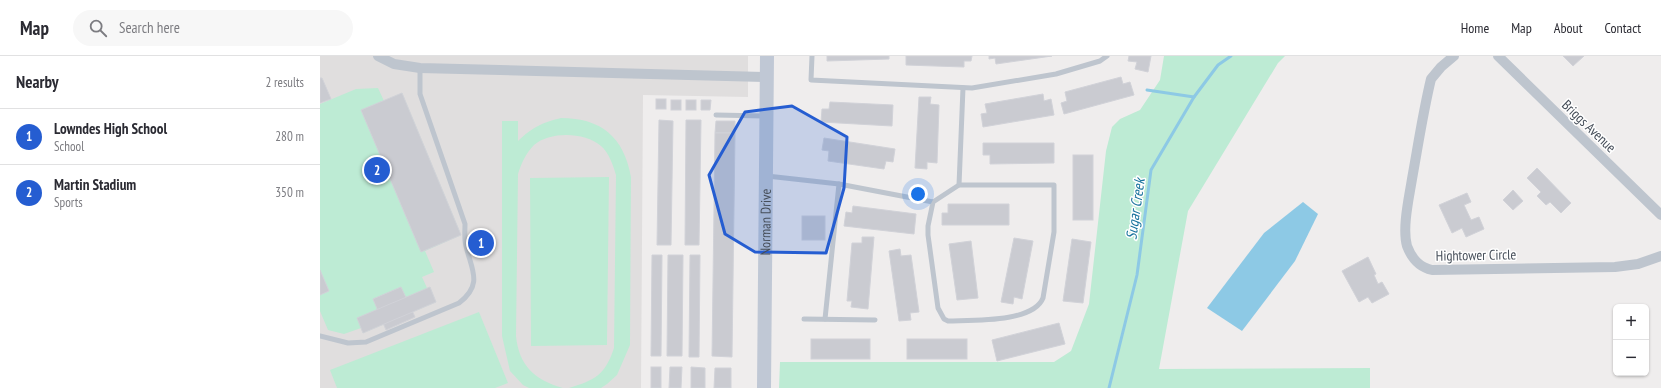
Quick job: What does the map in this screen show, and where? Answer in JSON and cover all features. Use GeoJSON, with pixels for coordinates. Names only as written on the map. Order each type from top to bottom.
{"type":"FeatureCollection","features":[{"type":"Feature","properties":{"kind":"street"},"geometry":{"type":"LineString","coordinates":[[378,56],[394,64],[420,68],[767,77]]}},
{"type":"Feature","properties":{"kind":"street","name":"Norman Drive"},"geometry":{"type":"LineString","coordinates":[[764,388],[767,56]]}},
{"type":"Feature","properties":{"kind":"street","name":"Hightower Circle"},"geometry":{"type":"LineString","coordinates":[[1454,56],[1441,67],[1431,79],[1410,191],[1406,232],[1407,245],[1412,256],[1422,268],[1432,270],[1616,267],[1638,264],[1661,256]]}},
{"type":"Feature","properties":{"kind":"street","name":"Briggs Avenue"},"geometry":{"type":"LineString","coordinates":[[1498,56],[1661,215]]}},
{"type":"Feature","properties":{"kind":"lane"},"geometry":{"type":"LineString","coordinates":[[812,56],[811,80],[963,88],[972,88],[1056,74],[1100,61],[1107,56]]}},
{"type":"Feature","properties":{"kind":"lane"},"geometry":{"type":"LineString","coordinates":[[320,336],[358,344],[373,341],[459,303],[464,299],[474,284],[474,271],[466,245],[465,224],[420,94],[420,68]]}},
{"type":"Feature","properties":{"kind":"lane"},"geometry":{"type":"LineString","coordinates":[[959,185],[963,88]]}},
{"type":"Feature","properties":{"kind":"lane"},"geometry":{"type":"LineString","coordinates":[[716,115],[767,116]]}},
{"type":"Feature","properties":{"kind":"lane"},"geometry":{"type":"LineString","coordinates":[[766,176],[839,184],[933,202],[959,185],[1054,185],[1054,232],[1043,298],[1038,306],[1033,310],[1004,319],[948,321],[944,319],[938,308],[928,236],[928,226],[933,202]]}},
{"type":"Feature","properties":{"kind":"lane"},"geometry":{"type":"LineString","coordinates":[[825,319],[839,184]]}},
{"type":"Feature","properties":{"kind":"lane"},"geometry":{"type":"LineString","coordinates":[[804,319],[875,320]]}},
{"type":"Feature","properties":{"kind":"highlighted area"},"geometry":{"type":"Polygon","coordinates":[[[792,106],[847,137],[844,188],[826,253],[755,252],[725,234],[709,175],[745,112],[792,106]]]}},
{"type":"Feature","properties":{"kind":"shaded area"},"geometry":{"type":"Polygon","coordinates":[[[320,56],[748,56],[748,97],[643,95],[641,388],[320,388],[320,56]]]}},
{"type":"Feature","properties":{"kind":"green space"},"geometry":{"type":"Polygon","coordinates":[[[1164,56],[1285,56],[1278,63],[1188,211],[1159,369],[1370,368],[1370,388],[779,388],[780,362],[1054,362],[1071,351],[1089,304],[1106,151],[1112,127],[1120,119],[1140,110],[1160,80],[1164,56]]]}},
{"type":"Feature","properties":{"kind":"green space"},"geometry":{"type":"Polygon","coordinates":[[[378,88],[384,101],[402,93],[461,235],[425,251],[434,272],[422,277],[427,288],[430,287],[436,302],[363,333],[361,328],[344,334],[328,330],[320,311],[320,104],[356,89],[378,88]]]}},
{"type":"Feature","properties":{"kind":"green space"},"geometry":{"type":"Polygon","coordinates":[[[561,118],[588,122],[599,126],[608,132],[623,151],[628,163],[631,177],[630,345],[617,375],[601,388],[569,388],[586,382],[598,375],[607,365],[614,348],[616,175],[606,152],[594,141],[568,135],[558,135],[541,140],[534,145],[529,152],[522,163],[518,174],[516,336],[518,347],[525,364],[530,370],[544,381],[563,388],[529,388],[523,385],[510,371],[502,336],[502,121],[518,121],[518,141],[538,126],[561,118]]]}},
{"type":"Feature","properties":{"kind":"green space"},"geometry":{"type":"Polygon","coordinates":[[[609,177],[607,345],[531,346],[530,178],[609,177]]]}},
{"type":"Feature","properties":{"kind":"green space"},"geometry":{"type":"Polygon","coordinates":[[[479,312],[508,383],[495,388],[337,388],[330,370],[479,312]]]}},
{"type":"Feature","properties":{"kind":"water"},"geometry":{"type":"Polygon","coordinates":[[[1303,202],[1318,214],[1295,261],[1242,331],[1207,308],[1264,233],[1303,202]]]}},
{"type":"Feature","properties":{"kind":"building"},"geometry":{"type":"Polygon","coordinates":[[[827,56],[889,56],[889,59],[827,61],[827,56]]]}},
{"type":"Feature","properties":{"kind":"building"},"geometry":{"type":"Polygon","coordinates":[[[906,56],[972,56],[971,61],[964,61],[964,67],[906,65],[906,56]]]}},
{"type":"Feature","properties":{"kind":"building"},"geometry":{"type":"Polygon","coordinates":[[[989,56],[1052,56],[996,64],[995,58],[989,59],[989,56]]]}},
{"type":"Feature","properties":{"kind":"building"},"geometry":{"type":"Polygon","coordinates":[[[1129,56],[1151,56],[1148,72],[1135,69],[1137,62],[1128,61],[1129,56]]]}},
{"type":"Feature","properties":{"kind":"building"},"geometry":{"type":"Polygon","coordinates":[[[1563,56],[1584,56],[1573,66],[1563,56]]]}},
{"type":"Feature","properties":{"kind":"building"},"geometry":{"type":"Polygon","coordinates":[[[1121,77],[1123,84],[1130,82],[1134,95],[1064,114],[1061,103],[1067,101],[1065,92],[1121,77]]]}},
{"type":"Feature","properties":{"kind":"building"},"geometry":{"type":"Polygon","coordinates":[[[320,78],[322,78],[331,99],[320,103],[320,78]]]}},
{"type":"Feature","properties":{"kind":"building"},"geometry":{"type":"Polygon","coordinates":[[[402,93],[461,235],[421,252],[361,110],[402,93]]]}},
{"type":"Feature","properties":{"kind":"building"},"geometry":{"type":"Polygon","coordinates":[[[1043,94],[1044,101],[1051,99],[1054,115],[983,127],[981,114],[987,113],[985,104],[1043,94]]]}},
{"type":"Feature","properties":{"kind":"building"},"geometry":{"type":"Polygon","coordinates":[[[919,97],[931,97],[930,104],[939,105],[937,163],[927,162],[927,169],[915,168],[919,97]]]}},
{"type":"Feature","properties":{"kind":"building"},"geometry":{"type":"Polygon","coordinates":[[[656,99],[666,99],[666,109],[656,109],[656,99]]]}},
{"type":"Feature","properties":{"kind":"building"},"geometry":{"type":"Polygon","coordinates":[[[671,100],[681,100],[681,110],[671,110],[671,100]]]}},
{"type":"Feature","properties":{"kind":"building"},"geometry":{"type":"Polygon","coordinates":[[[686,100],[696,100],[696,110],[686,110],[686,100]]]}},
{"type":"Feature","properties":{"kind":"building"},"geometry":{"type":"Polygon","coordinates":[[[701,100],[711,100],[710,110],[701,110],[701,100]]]}},
{"type":"Feature","properties":{"kind":"building"},"geometry":{"type":"Polygon","coordinates":[[[830,102],[893,105],[892,126],[821,122],[822,109],[829,109],[830,102]]]}},
{"type":"Feature","properties":{"kind":"building"},"geometry":{"type":"Polygon","coordinates":[[[659,120],[673,121],[671,245],[657,245],[659,120]]]}},
{"type":"Feature","properties":{"kind":"building"},"geometry":{"type":"Polygon","coordinates":[[[686,120],[701,120],[699,245],[685,245],[686,120]]]}},
{"type":"Feature","properties":{"kind":"building"},"geometry":{"type":"Polygon","coordinates":[[[716,121],[735,121],[735,133],[715,133],[716,121]]]}},
{"type":"Feature","properties":{"kind":"building"},"geometry":{"type":"Polygon","coordinates":[[[715,133],[735,133],[732,357],[712,356],[715,133]]]}},
{"type":"Feature","properties":{"kind":"building"},"geometry":{"type":"Polygon","coordinates":[[[824,138],[895,149],[893,162],[886,161],[884,169],[828,161],[829,151],[822,150],[824,138]]]}},
{"type":"Feature","properties":{"kind":"building"},"geometry":{"type":"Polygon","coordinates":[[[983,143],[1054,143],[1054,163],[990,164],[990,155],[983,155],[983,143]]]}},
{"type":"Feature","properties":{"kind":"building"},"geometry":{"type":"Polygon","coordinates":[[[1073,155],[1093,155],[1093,220],[1073,220],[1073,155]]]}},
{"type":"Feature","properties":{"kind":"building"},"geometry":{"type":"Polygon","coordinates":[[[1537,168],[1571,203],[1561,213],[1550,202],[1546,205],[1537,196],[1541,192],[1527,178],[1537,168]]]}},
{"type":"Feature","properties":{"kind":"building"},"geometry":{"type":"Polygon","coordinates":[[[1513,190],[1523,201],[1513,210],[1503,200],[1513,190]]]}},
{"type":"Feature","properties":{"kind":"building"},"geometry":{"type":"Polygon","coordinates":[[[1467,193],[1471,202],[1464,205],[1471,220],[1479,217],[1484,229],[1466,237],[1462,228],[1452,233],[1439,205],[1467,193]]]}},
{"type":"Feature","properties":{"kind":"building"},"geometry":{"type":"Polygon","coordinates":[[[948,204],[1009,204],[1009,225],[942,225],[942,213],[948,213],[948,204]]]}},
{"type":"Feature","properties":{"kind":"building"},"geometry":{"type":"Polygon","coordinates":[[[853,206],[916,214],[914,234],[844,226],[846,212],[852,213],[853,206]]]}},
{"type":"Feature","properties":{"kind":"building"},"geometry":{"type":"Polygon","coordinates":[[[802,216],[825,216],[825,240],[802,240],[802,216]]]}},
{"type":"Feature","properties":{"kind":"building"},"geometry":{"type":"Polygon","coordinates":[[[862,237],[874,237],[868,309],[851,307],[852,301],[847,301],[852,243],[862,243],[862,237]]]}},
{"type":"Feature","properties":{"kind":"building"},"geometry":{"type":"Polygon","coordinates":[[[1014,238],[1033,241],[1022,299],[1014,297],[1013,304],[1001,302],[1014,238]]]}},
{"type":"Feature","properties":{"kind":"building"},"geometry":{"type":"Polygon","coordinates":[[[1072,239],[1091,242],[1083,303],[1063,301],[1072,239]]]}},
{"type":"Feature","properties":{"kind":"building"},"geometry":{"type":"Polygon","coordinates":[[[971,241],[978,298],[957,300],[949,244],[971,241]]]}},
{"type":"Feature","properties":{"kind":"building"},"geometry":{"type":"Polygon","coordinates":[[[900,249],[901,256],[911,255],[919,312],[910,313],[911,320],[899,321],[889,251],[900,249]]]}},
{"type":"Feature","properties":{"kind":"building"},"geometry":{"type":"Polygon","coordinates":[[[652,255],[662,255],[661,356],[651,356],[652,255]]]}},
{"type":"Feature","properties":{"kind":"building"},"geometry":{"type":"Polygon","coordinates":[[[668,255],[683,255],[682,356],[667,356],[668,255]]]}},
{"type":"Feature","properties":{"kind":"building"},"geometry":{"type":"Polygon","coordinates":[[[690,255],[700,255],[699,357],[689,357],[690,255]]]}},
{"type":"Feature","properties":{"kind":"building"},"geometry":{"type":"Polygon","coordinates":[[[1368,257],[1376,274],[1374,275],[1378,284],[1382,282],[1389,294],[1372,303],[1368,297],[1359,302],[1342,271],[1368,257]]]}},
{"type":"Feature","properties":{"kind":"building"},"geometry":{"type":"Polygon","coordinates":[[[320,270],[329,291],[320,295],[320,270]]]}},
{"type":"Feature","properties":{"kind":"building"},"geometry":{"type":"Polygon","coordinates":[[[401,287],[415,317],[386,330],[373,299],[401,287]]]}},
{"type":"Feature","properties":{"kind":"building"},"geometry":{"type":"Polygon","coordinates":[[[430,287],[436,302],[363,333],[357,318],[430,287]]]}},
{"type":"Feature","properties":{"kind":"building"},"geometry":{"type":"Polygon","coordinates":[[[1059,323],[1065,344],[997,361],[992,340],[1059,323]]]}},
{"type":"Feature","properties":{"kind":"building"},"geometry":{"type":"Polygon","coordinates":[[[811,339],[870,339],[870,359],[811,359],[811,339]]]}},
{"type":"Feature","properties":{"kind":"building"},"geometry":{"type":"Polygon","coordinates":[[[907,339],[967,339],[967,359],[907,359],[907,339]]]}},
{"type":"Feature","properties":{"kind":"building"},"geometry":{"type":"Polygon","coordinates":[[[651,367],[661,367],[661,388],[651,388],[651,367]]]}},
{"type":"Feature","properties":{"kind":"building"},"geometry":{"type":"Polygon","coordinates":[[[670,367],[682,367],[681,388],[669,388],[670,367]]]}},
{"type":"Feature","properties":{"kind":"building"},"geometry":{"type":"Polygon","coordinates":[[[691,367],[705,368],[705,388],[691,388],[691,367]]]}},
{"type":"Feature","properties":{"kind":"building"},"geometry":{"type":"Polygon","coordinates":[[[715,368],[731,368],[731,388],[714,388],[715,368]]]}},
{"type":"Feature","properties":{"kind":"waterway","name":"Sugar Creek"},"geometry":{"type":"LineString","coordinates":[[1109,388],[1137,275],[1151,170],[1194,97],[1218,65],[1231,56]]}},
{"type":"Feature","properties":{"kind":"waterway"},"geometry":{"type":"LineString","coordinates":[[1147,90],[1194,97]]}},
{"type":"Feature","properties":{"kind":"place","name":"Martin Stadium"},"geometry":{"type":"Point","coordinates":[377,170]}},
{"type":"Feature","properties":{"kind":"place","name":"Lowndes High School"},"geometry":{"type":"Point","coordinates":[481,243]}}]}
